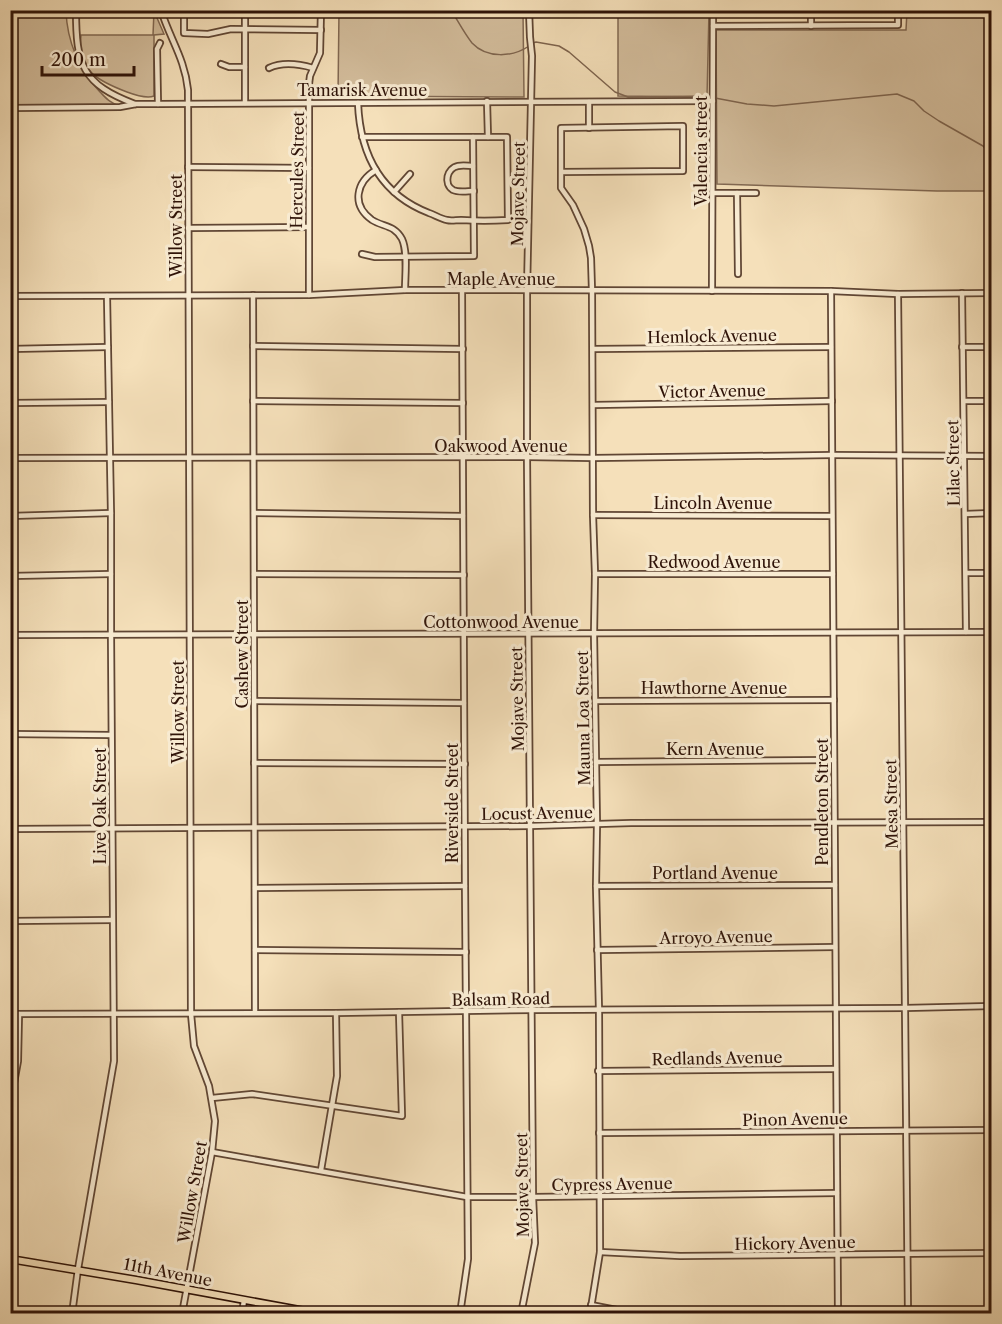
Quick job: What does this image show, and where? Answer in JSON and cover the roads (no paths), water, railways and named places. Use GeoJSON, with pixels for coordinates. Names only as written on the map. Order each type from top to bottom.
{"type":"FeatureCollection","features":[{"type":"Feature","properties":{"kind":"main road","name":"11th Avenue"},"geometry":{"type":"LineString","coordinates":[[10,1259],[78,1269],[321,1314]]}},
{"type":"Feature","properties":{"kind":"street"},"geometry":{"type":"LineString","coordinates":[[76,10],[76,45],[87,73],[102,89],[136,104]]}},
{"type":"Feature","properties":{"kind":"street"},"geometry":{"type":"LineString","coordinates":[[161,10],[185,70],[189,104]]}},
{"type":"Feature","properties":{"kind":"street"},"geometry":{"type":"LineString","coordinates":[[183,10],[184,33],[208,34],[231,29],[321,30]]}},
{"type":"Feature","properties":{"kind":"street"},"geometry":{"type":"LineString","coordinates":[[245,10],[245,103]]}},
{"type":"Feature","properties":{"kind":"street","name":"Hercules Street"},"geometry":{"type":"LineString","coordinates":[[309,295],[310,76],[320,53],[321,10]]}},
{"type":"Feature","properties":{"kind":"street","name":"Mojave Street"},"geometry":{"type":"LineString","coordinates":[[521,1314],[535,1243],[527,457],[527,290],[532,101],[529,10]]}},
{"type":"Feature","properties":{"kind":"street","name":"Valencia street"},"geometry":{"type":"LineString","coordinates":[[712,291],[713,10]]}},
{"type":"Feature","properties":{"kind":"street"},"geometry":{"type":"LineString","coordinates":[[811,10],[811,26]]}},
{"type":"Feature","properties":{"kind":"street"},"geometry":{"type":"LineString","coordinates":[[714,26],[898,25],[898,11]]}},
{"type":"Feature","properties":{"kind":"street"},"geometry":{"type":"LineString","coordinates":[[158,104],[158,49],[160,43]]}},
{"type":"Feature","properties":{"kind":"street"},"geometry":{"type":"LineString","coordinates":[[221,64],[229,67],[245,67]]}},
{"type":"Feature","properties":{"kind":"street"},"geometry":{"type":"LineString","coordinates":[[268,68],[276,65],[301,65],[313,68]]}},
{"type":"Feature","properties":{"kind":"street"},"geometry":{"type":"LineString","coordinates":[[487,101],[488,137]]}},
{"type":"Feature","properties":{"kind":"street","name":"Tamarisk Avenue"},"geometry":{"type":"LineString","coordinates":[[10,108],[310,102],[713,101]]}},
{"type":"Feature","properties":{"kind":"street"},"geometry":{"type":"LineString","coordinates":[[561,172],[683,171],[683,126],[589,128],[589,102]]}},
{"type":"Feature","properties":{"kind":"street"},"geometry":{"type":"LineString","coordinates":[[358,103],[362,137],[376,170],[394,192],[417,208],[447,220],[508,220],[507,137],[362,137]]}},
{"type":"Feature","properties":{"kind":"street","name":"Willow Street"},"geometry":{"type":"LineString","coordinates":[[182,1314],[212,1152],[215,1121],[212,1098],[194,1046],[191,1014],[189,104]]}},
{"type":"Feature","properties":{"kind":"street","name":"Mauna Loa Street"},"geometry":{"type":"LineString","coordinates":[[589,128],[561,128],[561,188],[584,229],[591,258],[592,291],[600,1252],[590,1314]]}},
{"type":"Feature","properties":{"kind":"street"},"geometry":{"type":"LineString","coordinates":[[362,254],[375,257],[474,256],[473,137]]}},
{"type":"Feature","properties":{"kind":"street"},"geometry":{"type":"LineString","coordinates":[[473,166],[454,167],[447,179],[449,186],[454,190],[474,191]]}},
{"type":"Feature","properties":{"kind":"street"},"geometry":{"type":"LineString","coordinates":[[189,167],[309,168]]}},
{"type":"Feature","properties":{"kind":"street"},"geometry":{"type":"LineString","coordinates":[[376,170],[362,182],[358,196],[361,207],[373,221],[391,227],[402,239],[405,256],[405,290]]}},
{"type":"Feature","properties":{"kind":"street"},"geometry":{"type":"LineString","coordinates":[[394,192],[410,174]]}},
{"type":"Feature","properties":{"kind":"street"},"geometry":{"type":"LineString","coordinates":[[713,193],[756,193]]}},
{"type":"Feature","properties":{"kind":"street"},"geometry":{"type":"LineString","coordinates":[[737,193],[738,274]]}},
{"type":"Feature","properties":{"kind":"street"},"geometry":{"type":"LineString","coordinates":[[188,228],[308,227]]}},
{"type":"Feature","properties":{"kind":"street","name":"Maple Avenue"},"geometry":{"type":"LineString","coordinates":[[10,296],[309,295],[405,290],[992,293]]}},
{"type":"Feature","properties":{"kind":"street","name":"Riverside Street"},"geometry":{"type":"LineString","coordinates":[[460,1314],[468,1259],[462,291]]}},
{"type":"Feature","properties":{"kind":"street","name":"Pendleton Street"},"geometry":{"type":"LineString","coordinates":[[831,291],[838,1314]]}},
{"type":"Feature","properties":{"kind":"street","name":"Lilac Street"},"geometry":{"type":"LineString","coordinates":[[962,293],[966,632]]}},
{"type":"Feature","properties":{"kind":"street","name":"Mesa Street"},"geometry":{"type":"LineString","coordinates":[[898,294],[908,1314]]}},
{"type":"Feature","properties":{"kind":"street","name":"Cashew Street"},"geometry":{"type":"LineString","coordinates":[[253,295],[255,1012]]}},
{"type":"Feature","properties":{"kind":"street","name":"Live Oak Street"},"geometry":{"type":"LineString","coordinates":[[72,1314],[114,1061],[111,513],[107,296]]}},
{"type":"Feature","properties":{"kind":"street"},"geometry":{"type":"LineString","coordinates":[[253,346],[463,349]]}},
{"type":"Feature","properties":{"kind":"street"},"geometry":{"type":"LineString","coordinates":[[10,349],[108,347]]}},
{"type":"Feature","properties":{"kind":"street","name":"Hemlock Avenue"},"geometry":{"type":"LineString","coordinates":[[593,350],[831,347]]}},
{"type":"Feature","properties":{"kind":"street"},"geometry":{"type":"LineString","coordinates":[[963,347],[992,347]]}},
{"type":"Feature","properties":{"kind":"street"},"geometry":{"type":"LineString","coordinates":[[253,401],[463,404]]}},
{"type":"Feature","properties":{"kind":"street","name":"Victor Avenue"},"geometry":{"type":"LineString","coordinates":[[593,405],[831,401]]}},
{"type":"Feature","properties":{"kind":"street"},"geometry":{"type":"LineString","coordinates":[[964,401],[992,401]]}},
{"type":"Feature","properties":{"kind":"street"},"geometry":{"type":"LineString","coordinates":[[10,403],[109,402]]}},
{"type":"Feature","properties":{"kind":"street","name":"Oakwood Avenue"},"geometry":{"type":"LineString","coordinates":[[10,458],[992,456]]}},
{"type":"Feature","properties":{"kind":"street"},"geometry":{"type":"LineString","coordinates":[[10,516],[111,513]]}},
{"type":"Feature","properties":{"kind":"street"},"geometry":{"type":"LineString","coordinates":[[254,513],[463,516]]}},
{"type":"Feature","properties":{"kind":"street"},"geometry":{"type":"LineString","coordinates":[[965,514],[992,513]]}},
{"type":"Feature","properties":{"kind":"street","name":"Lincoln Avenue"},"geometry":{"type":"LineString","coordinates":[[593,515],[832,516]]}},
{"type":"Feature","properties":{"kind":"street"},"geometry":{"type":"LineString","coordinates":[[966,573],[992,573]]}},
{"type":"Feature","properties":{"kind":"street"},"geometry":{"type":"LineString","coordinates":[[10,576],[111,574]]}},
{"type":"Feature","properties":{"kind":"street"},"geometry":{"type":"LineString","coordinates":[[254,574],[464,575]]}},
{"type":"Feature","properties":{"kind":"street","name":"Redwood Avenue"},"geometry":{"type":"LineString","coordinates":[[595,574],[833,574]]}},
{"type":"Feature","properties":{"kind":"street","name":"Cottonwood Avenue"},"geometry":{"type":"LineString","coordinates":[[10,635],[992,632]]}},
{"type":"Feature","properties":{"kind":"street","name":"Hawthorne Avenue"},"geometry":{"type":"LineString","coordinates":[[595,700],[834,700]]}},
{"type":"Feature","properties":{"kind":"street"},"geometry":{"type":"LineString","coordinates":[[254,701],[464,703]]}},
{"type":"Feature","properties":{"kind":"street"},"geometry":{"type":"LineString","coordinates":[[10,734],[111,735]]}},
{"type":"Feature","properties":{"kind":"street","name":"Kern Avenue"},"geometry":{"type":"LineString","coordinates":[[596,762],[834,760]]}},
{"type":"Feature","properties":{"kind":"street"},"geometry":{"type":"LineString","coordinates":[[254,763],[465,764]]}},
{"type":"Feature","properties":{"kind":"street","name":"Locust Avenue"},"geometry":{"type":"LineString","coordinates":[[10,829],[992,822]]}},
{"type":"Feature","properties":{"kind":"street","name":"Portland Avenue"},"geometry":{"type":"LineString","coordinates":[[596,886],[835,885]]}},
{"type":"Feature","properties":{"kind":"street"},"geometry":{"type":"LineString","coordinates":[[255,888],[465,886]]}},
{"type":"Feature","properties":{"kind":"street"},"geometry":{"type":"LineString","coordinates":[[10,921],[112,920]]}},
{"type":"Feature","properties":{"kind":"street","name":"Arroyo Avenue"},"geometry":{"type":"LineString","coordinates":[[597,950],[835,947]]}},
{"type":"Feature","properties":{"kind":"street"},"geometry":{"type":"LineString","coordinates":[[255,950],[466,952]]}},
{"type":"Feature","properties":{"kind":"street","name":"Balsam Road"},"geometry":{"type":"LineString","coordinates":[[10,1014],[992,1006]]}},
{"type":"Feature","properties":{"kind":"street"},"geometry":{"type":"LineString","coordinates":[[212,1098],[252,1094],[402,1116],[399,1012]]}},
{"type":"Feature","properties":{"kind":"street"},"geometry":{"type":"LineString","coordinates":[[321,1170],[337,1077],[336,1013]]}},
{"type":"Feature","properties":{"kind":"street"},"geometry":{"type":"LineString","coordinates":[[10,1105],[18,1061],[20,1014]]}},
{"type":"Feature","properties":{"kind":"street","name":"Redlands Avenue"},"geometry":{"type":"LineString","coordinates":[[598,1071],[836,1069]]}},
{"type":"Feature","properties":{"kind":"street","name":"Pinon Avenue"},"geometry":{"type":"LineString","coordinates":[[599,1133],[992,1130]]}},
{"type":"Feature","properties":{"kind":"street","name":"Cypress Avenue"},"geometry":{"type":"LineString","coordinates":[[212,1152],[467,1197],[837,1193]]}},
{"type":"Feature","properties":{"kind":"street","name":"Hickory Avenue"},"geometry":{"type":"LineString","coordinates":[[600,1252],[680,1256],[992,1253]]}},
{"type":"Feature","properties":{"kind":"street"},"geometry":{"type":"LineString","coordinates":[[242,1314],[244,1300]]}},
{"type":"Feature","properties":{"kind":"street"},"geometry":{"type":"LineString","coordinates":[[591,1305],[637,1314]]}},
{"type":"Feature","properties":{"kind":"waterway"},"geometry":{"type":"LineString","coordinates":[[451,10],[472,43],[485,52],[508,54],[529,46]]}},
{"type":"Feature","properties":{"kind":"waterway"},"geometry":{"type":"LineString","coordinates":[[533,43],[559,46],[615,92],[628,97],[711,96]]}},
{"type":"Feature","properties":{"kind":"waterway"},"geometry":{"type":"LineString","coordinates":[[715,98],[774,106],[897,94],[914,101],[939,121],[983,146],[989,155],[991,171],[988,187],[992,190]]}}]}
